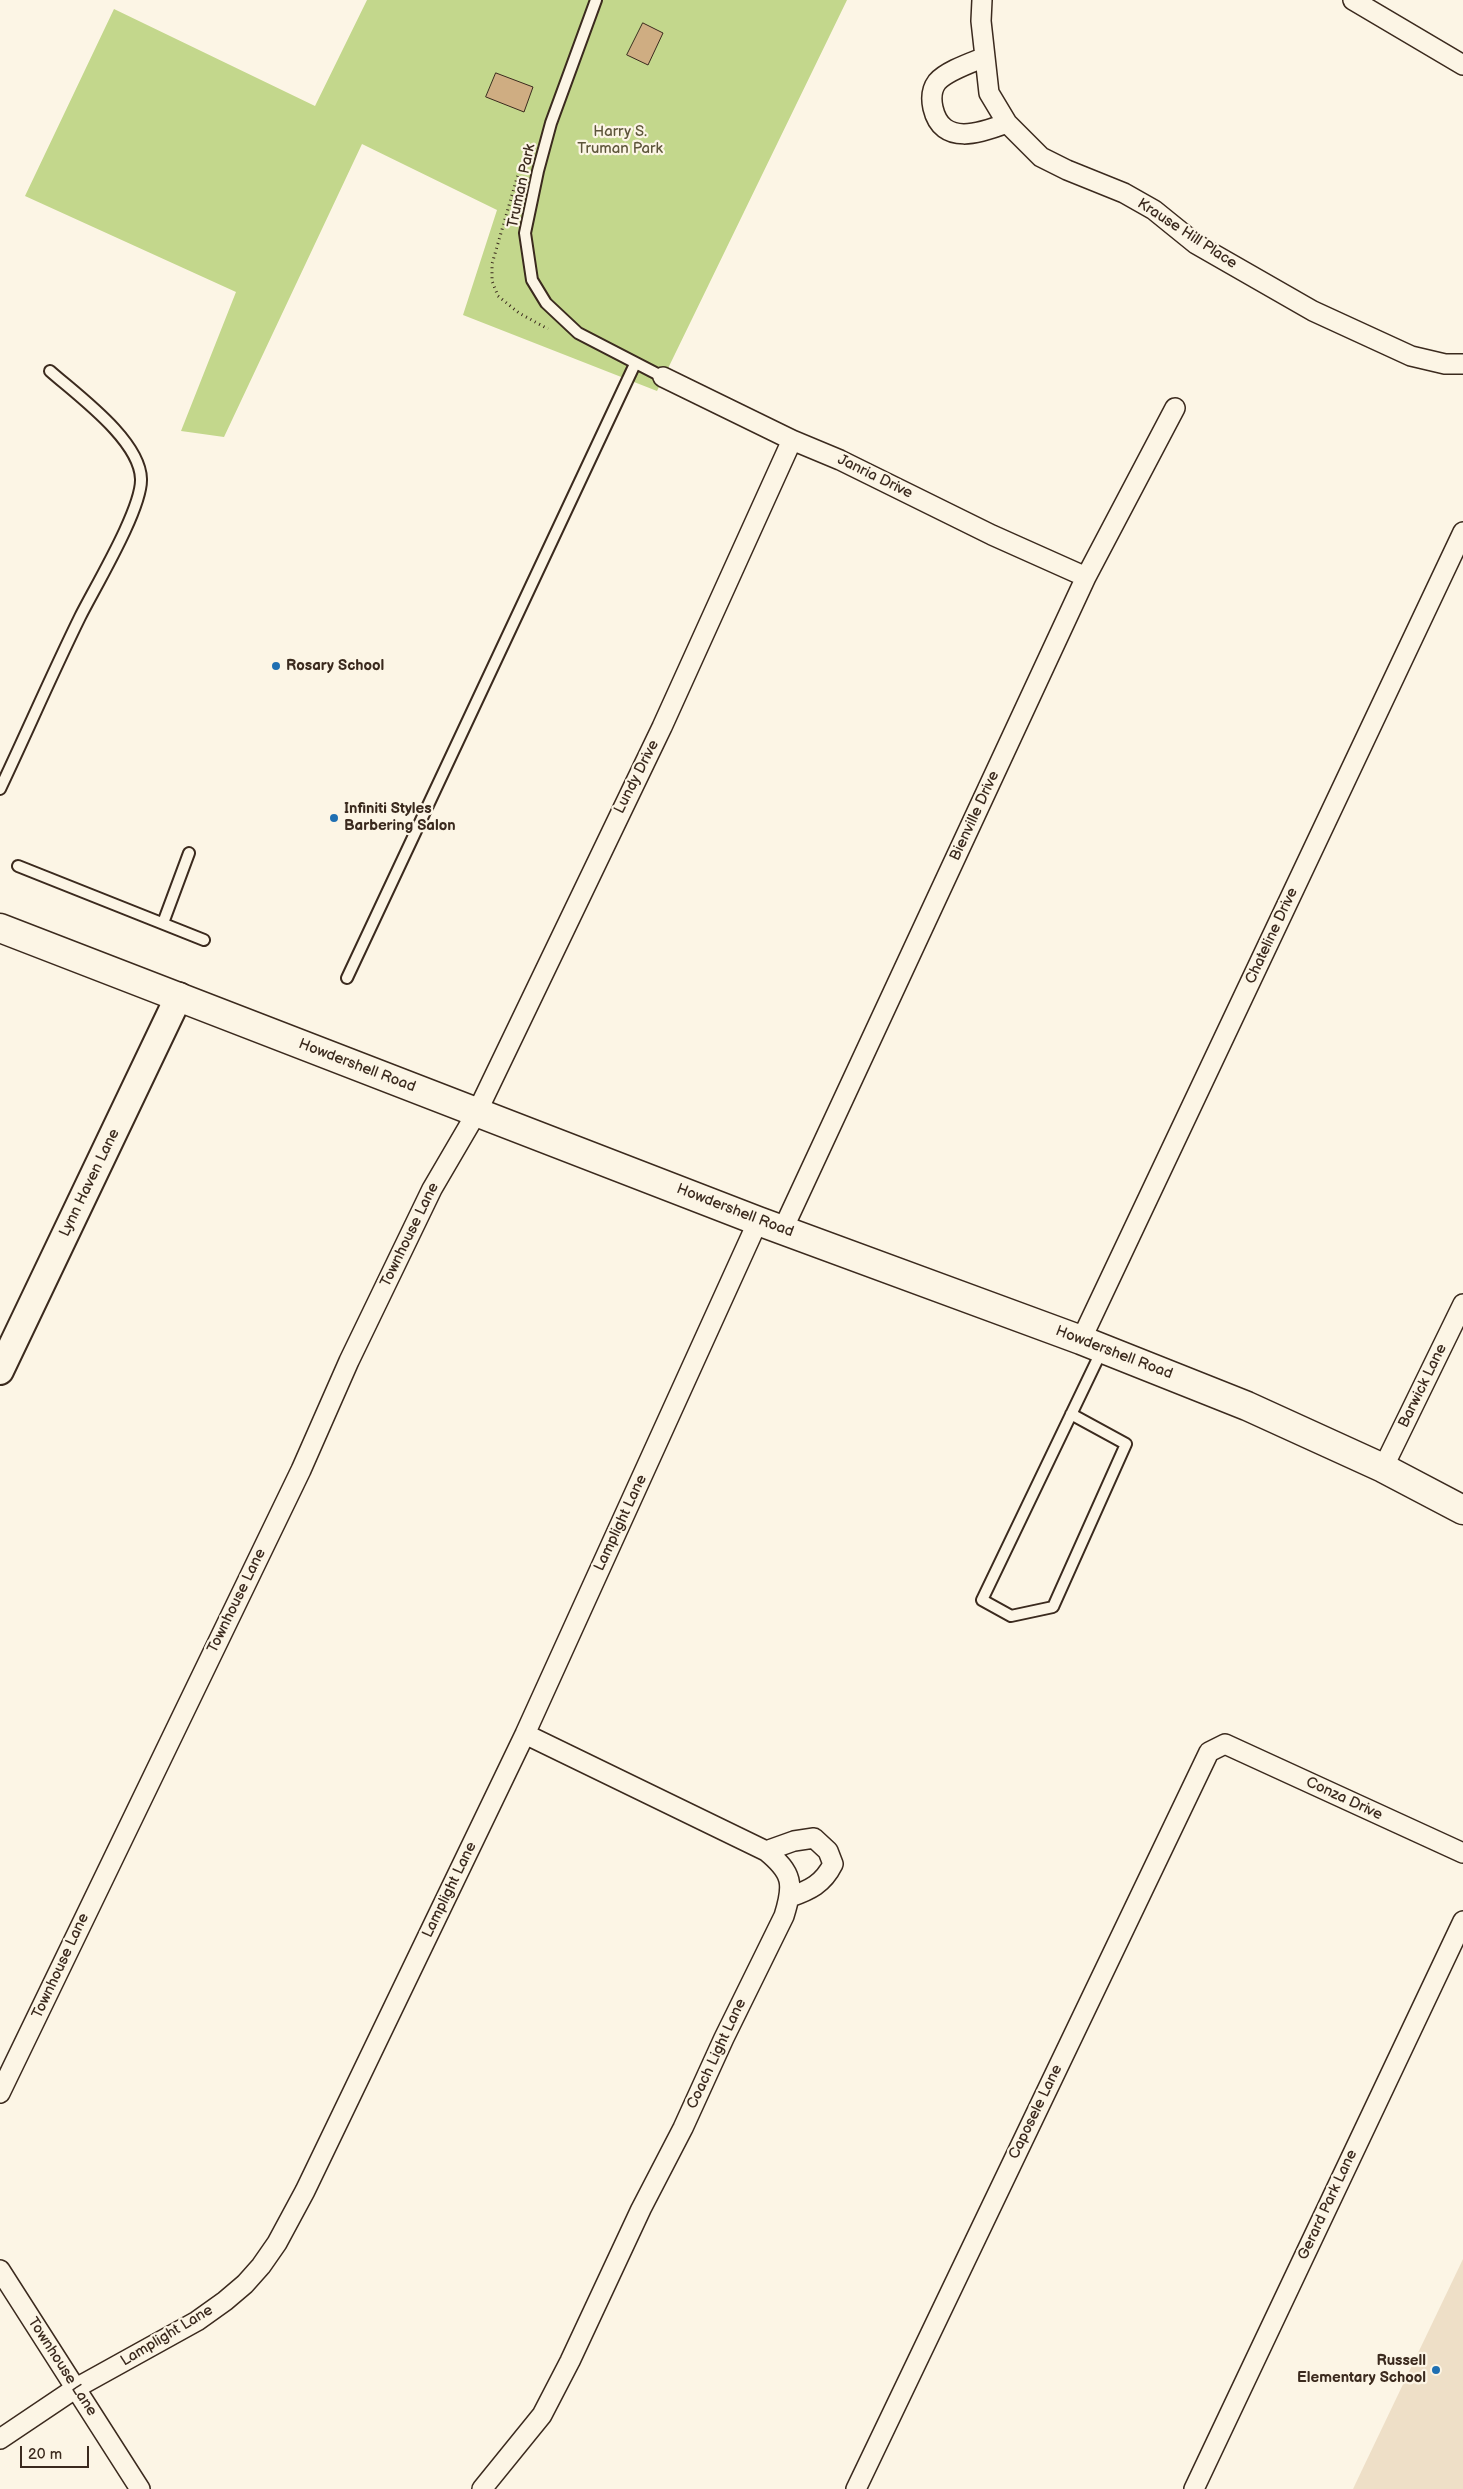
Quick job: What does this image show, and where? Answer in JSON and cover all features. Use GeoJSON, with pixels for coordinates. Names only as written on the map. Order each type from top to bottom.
{"type":"FeatureCollection","features":[{"type":"Feature","properties":{"kind":"main road","name":"Howdershell Road"},"geometry":{"type":"LineString","coordinates":[[0,928],[770,1225],[1092,1344],[1247,1406],[1383,1468],[1463,1510]]}},
{"type":"Feature","properties":{"kind":"street"},"geometry":{"type":"LineString","coordinates":[[982,0],[981,21],[985,57],[956,70],[937,82],[931,98],[936,120],[948,130],[966,135],[1007,123]]}},
{"type":"Feature","properties":{"kind":"street"},"geometry":{"type":"LineString","coordinates":[[1353,0],[1463,66]]}},
{"type":"Feature","properties":{"kind":"street","name":"Krause Hill Place"},"geometry":{"type":"LineString","coordinates":[[985,57],[989,93],[1007,123],[1041,156],[1067,170],[1124,193],[1154,210],[1196,244],[1313,311],[1411,356],[1445,364],[1463,364]]}},
{"type":"Feature","properties":{"kind":"street","name":"Janria Drive"},"geometry":{"type":"LineString","coordinates":[[663,377],[792,440],[840,460],[992,535],[1086,577]]}},
{"type":"Feature","properties":{"kind":"street","name":"Bienville Drive"},"geometry":{"type":"LineString","coordinates":[[770,1225],[1086,577],[1175,408]]}},
{"type":"Feature","properties":{"kind":"street","name":"Lundy Drive"},"geometry":{"type":"LineString","coordinates":[[477,1112],[662,727],[792,440]]}},
{"type":"Feature","properties":{"kind":"street","name":"Chateline Drive"},"geometry":{"type":"LineString","coordinates":[[1092,1344],[1463,532]]}},
{"type":"Feature","properties":{"kind":"street","name":"Lynn Haven Lane"},"geometry":{"type":"LineString","coordinates":[[0,1371],[179,996]]}},
{"type":"Feature","properties":{"kind":"street","name":"Townhouse Lane"},"geometry":{"type":"LineString","coordinates":[[0,2093],[296,1478],[349,1361],[432,1189],[477,1112]]}},
{"type":"Feature","properties":{"kind":"street","name":"Lamplight Lane"},"geometry":{"type":"LineString","coordinates":[[0,2439],[76,2388],[211,2311],[245,2284],[277,2243],[305,2191],[770,1225]]}},
{"type":"Feature","properties":{"kind":"street","name":"Barwick Lane"},"geometry":{"type":"LineString","coordinates":[[1383,1468],[1463,1304]]}},
{"type":"Feature","properties":{"kind":"street","name":"Coach Light Lane"},"geometry":{"type":"LineString","coordinates":[[482,2489],[542,2414],[570,2361],[641,2209],[683,2128],[724,2038],[784,1916],[790,1897],[789,1880],[782,1864],[766,1851],[524,1734]]}},
{"type":"Feature","properties":{"kind":"street","name":"Conza Drive"},"geometry":{"type":"LineString","coordinates":[[1225,1744],[1463,1854]]}},
{"type":"Feature","properties":{"kind":"street","name":"Caposele Lane"},"geometry":{"type":"LineString","coordinates":[[856,2489],[1209,1752],[1225,1744]]}},
{"type":"Feature","properties":{"kind":"street"},"geometry":{"type":"LineString","coordinates":[[766,1851],[794,1841],[814,1838],[828,1851],[833,1864],[827,1878],[811,1890],[790,1897]]}},
{"type":"Feature","properties":{"kind":"street","name":"Gerard Park Lane"},"geometry":{"type":"LineString","coordinates":[[1194,2489],[1463,1921]]}},
{"type":"Feature","properties":{"kind":"street","name":"Townhouse Lane"},"geometry":{"type":"LineString","coordinates":[[0,2270],[140,2489]]}},
{"type":"Feature","properties":{"kind":"lane","name":"Truman Park"},"geometry":{"type":"LineString","coordinates":[[596,0],[551,123],[525,233],[532,280],[546,303],[578,333],[663,377]]}},
{"type":"Feature","properties":{"kind":"lane"},"geometry":{"type":"LineString","coordinates":[[347,978],[635,364]]}},
{"type":"Feature","properties":{"kind":"lane"},"geometry":{"type":"LineString","coordinates":[[0,789],[79,619],[135,507],[141,479],[132,451],[114,428],[50,371]]}},
{"type":"Feature","properties":{"kind":"lane"},"geometry":{"type":"LineString","coordinates":[[163,923],[190,853]]}},
{"type":"Feature","properties":{"kind":"lane"},"geometry":{"type":"LineString","coordinates":[[18,866],[204,940]]}},
{"type":"Feature","properties":{"kind":"lane"},"geometry":{"type":"LineString","coordinates":[[1071,1414],[1126,1444],[1053,1606],[1011,1616],[982,1600],[1071,1414],[1092,1344]]}},
{"type":"Feature","properties":{"kind":"shaded area","name":"Russell Elementary School"},"geometry":{"type":"Polygon","coordinates":[[[1463,2259],[1463,2489],[1353,2489],[1362,2470],[1463,2259]]]}},
{"type":"Feature","properties":{"kind":"green space","name":"Harry S. Truman Park"},"geometry":{"type":"Polygon","coordinates":[[[367,0],[847,0],[657,391],[463,315],[497,210],[362,144],[224,437],[181,431],[236,292],[25,196],[114,9],[315,106],[367,0]]]}},
{"type":"Feature","properties":{"kind":"building"},"geometry":{"type":"Polygon","coordinates":[[[643,23],[663,33],[648,65],[627,55],[643,23]]]}},
{"type":"Feature","properties":{"kind":"building"},"geometry":{"type":"Polygon","coordinates":[[[496,73],[533,87],[524,112],[486,97],[496,73]]]}},
{"type":"Feature","properties":{"kind":"place","name":"Rosary School"},"geometry":{"type":"Point","coordinates":[276,666]}},
{"type":"Feature","properties":{"kind":"place","name":"Infiniti Styles Barbering Salon"},"geometry":{"type":"Point","coordinates":[334,818]}},
{"type":"Feature","properties":{"kind":"place","name":"Russell Elementary School"},"geometry":{"type":"Point","coordinates":[1436,2370]}}]}
